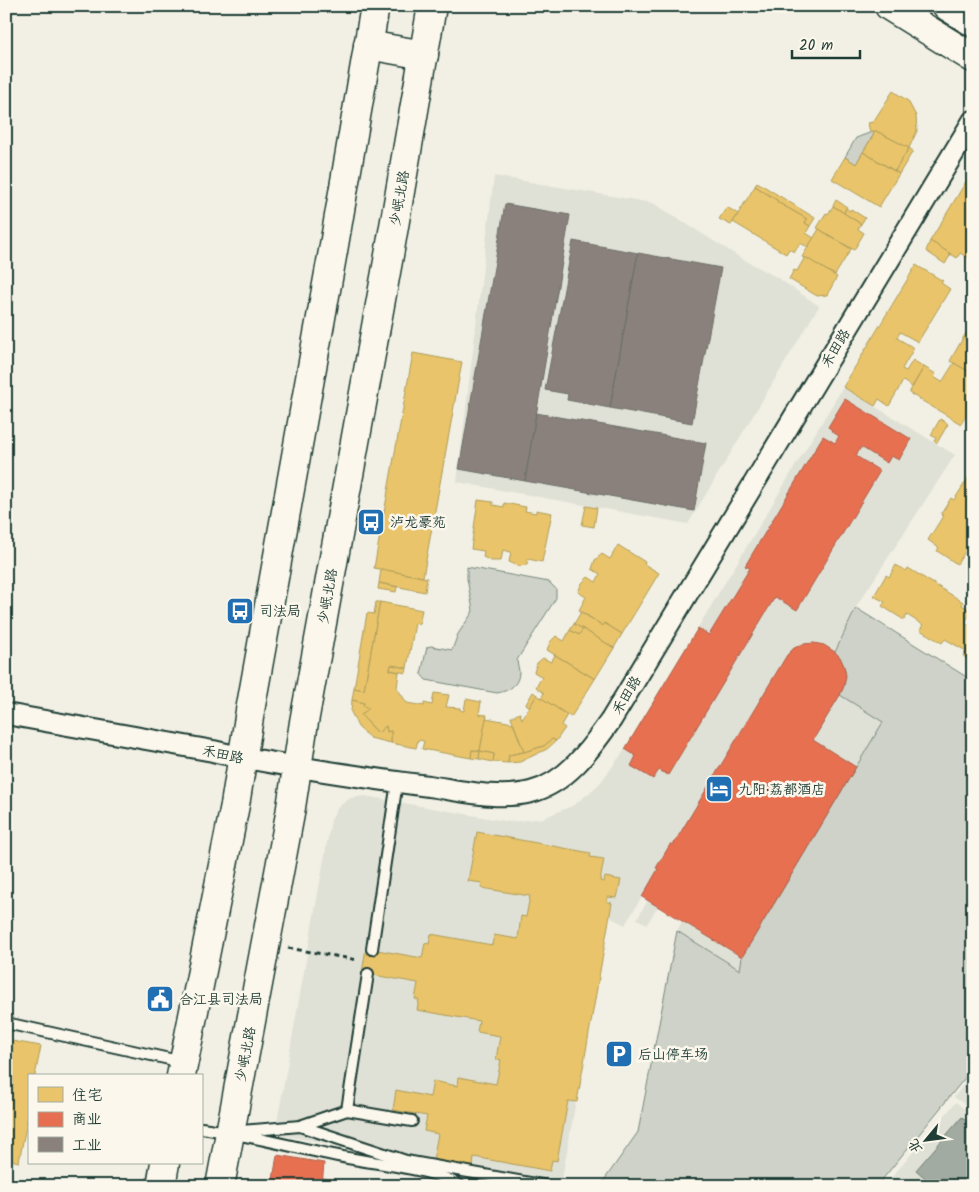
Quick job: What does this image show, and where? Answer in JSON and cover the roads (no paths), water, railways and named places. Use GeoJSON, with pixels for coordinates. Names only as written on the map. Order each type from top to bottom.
{"type":"FeatureCollection","features":[{"type":"Feature","properties":{"kind":"main road"},"geometry":{"type":"LineString","coordinates":[[182,1069],[235,805],[375,6]]}},
{"type":"Feature","properties":{"kind":"main road","name":"少岷北路"},"geometry":{"type":"LineString","coordinates":[[220,1186],[286,833],[432,6]]}},
{"type":"Feature","properties":{"kind":"main road"},"geometry":{"type":"LineString","coordinates":[[889,6],[973,58]]}},
{"type":"Feature","properties":{"kind":"main road"},"geometry":{"type":"LineString","coordinates":[[947,6],[973,22]]}},
{"type":"Feature","properties":{"kind":"main road"},"geometry":{"type":"LineString","coordinates":[[368,45],[424,55]]}},
{"type":"Feature","properties":{"kind":"main road"},"geometry":{"type":"LineString","coordinates":[[161,1186],[165,1164]]}},
{"type":"Feature","properties":{"kind":"street","name":"禾田路"},"geometry":{"type":"LineString","coordinates":[[6,714],[242,758],[482,793],[512,795],[532,792],[560,778],[580,760],[611,720],[973,121]]}},
{"type":"Feature","properties":{"kind":"lane"},"geometry":{"type":"LineString","coordinates":[[372,949],[397,782]]}},
{"type":"Feature","properties":{"kind":"lane"},"geometry":{"type":"LineString","coordinates":[[347,1110],[368,974]]}},
{"type":"Feature","properties":{"kind":"lane"},"geometry":{"type":"LineString","coordinates":[[6,1023],[182,1069]]}},
{"type":"Feature","properties":{"kind":"lane"},"geometry":{"type":"LineString","coordinates":[[230,1132],[300,1126],[347,1110],[412,1121]]}},
{"type":"Feature","properties":{"kind":"lane"},"geometry":{"type":"LineString","coordinates":[[300,1126],[406,1161],[547,1186]]}},
{"type":"Feature","properties":{"kind":"lane"},"geometry":{"type":"LineString","coordinates":[[202,1128],[230,1132],[347,1158],[437,1175],[452,1180],[460,1186]]}},
{"type":"Feature","properties":{"kind":"place","name":"泸龙豪苑"},"geometry":{"type":"Point","coordinates":[371,522]}},
{"type":"Feature","properties":{"kind":"place","name":"司法局"},"geometry":{"type":"Point","coordinates":[240,611]}},
{"type":"Feature","properties":{"kind":"place","name":"九阳·荔都酒店"},"geometry":{"type":"Point","coordinates":[719,789]}},
{"type":"Feature","properties":{"kind":"place","name":"合江县司法局"},"geometry":{"type":"Point","coordinates":[160,999]}},
{"type":"Feature","properties":{"kind":"place","name":"后山停车场"},"geometry":{"type":"Point","coordinates":[619,1054]}}]}
